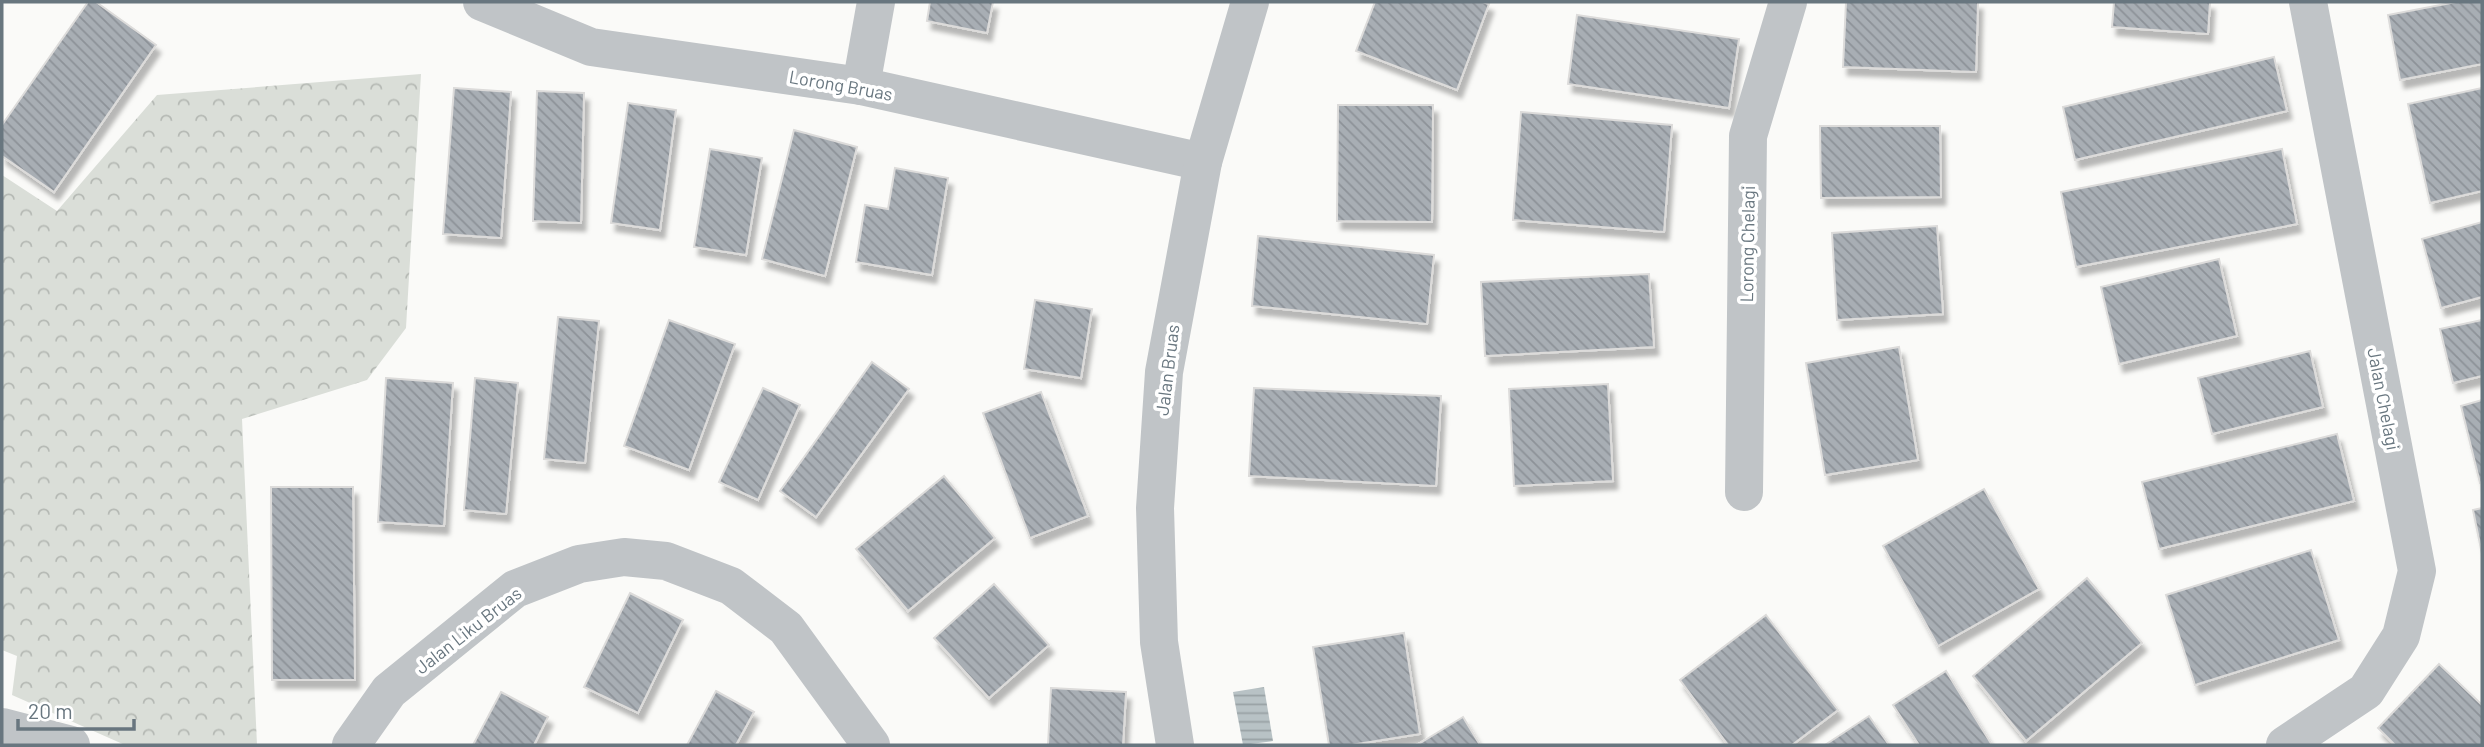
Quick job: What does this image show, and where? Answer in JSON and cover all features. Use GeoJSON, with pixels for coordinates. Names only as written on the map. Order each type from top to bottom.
{"type":"FeatureCollection","features":[{"type":"Feature","properties":{"kind":"street","name":"Lorong Bruas"},"geometry":{"type":"LineString","coordinates":[[482,2],[591,47],[861,86],[1203,162]]}},
{"type":"Feature","properties":{"kind":"street"},"geometry":{"type":"LineString","coordinates":[[861,86],[876,2]]}},
{"type":"Feature","properties":{"kind":"street","name":"Jalan Bruas"},"geometry":{"type":"LineString","coordinates":[[1175,745],[1160,642],[1155,508],[1164,372],[1203,162],[1250,2]]}},
{"type":"Feature","properties":{"kind":"street","name":"Lorong Chelagi"},"geometry":{"type":"LineString","coordinates":[[1744,492],[1748,136],[1788,2]]}},
{"type":"Feature","properties":{"kind":"street","name":"Jalan Chelagi"},"geometry":{"type":"LineString","coordinates":[[2285,745],[2366,691],[2401,636],[2417,571],[2308,2]]}},
{"type":"Feature","properties":{"kind":"street","name":"Jalan Liku Bruas"},"geometry":{"type":"LineString","coordinates":[[351,745],[389,691],[515,589],[579,564],[624,557],[666,561],[731,586],[786,628],[871,745]]}},
{"type":"Feature","properties":{"kind":"street"},"geometry":{"type":"LineString","coordinates":[[2,727],[71,745]]}},
{"type":"Feature","properties":{"kind":"green space"},"geometry":{"type":"Polygon","coordinates":[[[421,74],[406,328],[367,380],[242,419],[257,745],[125,745],[12,695],[17,656],[2,650],[2,175],[57,211],[157,95],[421,74]]]}},
{"type":"Feature","properties":{"kind":"shaded area"},"geometry":{"type":"Polygon","coordinates":[[[1264,687],[1273,741],[1243,745],[1233,692],[1264,687]]]}},
{"type":"Feature","properties":{"kind":"building"},"geometry":{"type":"Polygon","coordinates":[[[88,2],[96,2],[156,45],[54,192],[2,156],[2,125],[88,2]]]}},
{"type":"Feature","properties":{"kind":"building"},"geometry":{"type":"Polygon","coordinates":[[[930,2],[993,2],[987,33],[927,21],[930,2]]]}},
{"type":"Feature","properties":{"kind":"building"},"geometry":{"type":"Polygon","coordinates":[[[1375,2],[1489,4],[1457,90],[1356,51],[1375,2]]]}},
{"type":"Feature","properties":{"kind":"building"},"geometry":{"type":"Polygon","coordinates":[[[1846,2],[1978,2],[1976,72],[1843,67],[1846,2]]]}},
{"type":"Feature","properties":{"kind":"building"},"geometry":{"type":"Polygon","coordinates":[[[2114,2],[2210,2],[2208,34],[2112,27],[2114,2]]]}},
{"type":"Feature","properties":{"kind":"building"},"geometry":{"type":"Polygon","coordinates":[[[2456,2],[2482,2],[2482,64],[2400,80],[2388,15],[2456,2]]]}},
{"type":"Feature","properties":{"kind":"building"},"geometry":{"type":"Polygon","coordinates":[[[1577,15],[1739,39],[1729,108],[1568,84],[1577,15]]]}},
{"type":"Feature","properties":{"kind":"building"},"geometry":{"type":"Polygon","coordinates":[[[2274,57],[2287,111],[2075,160],[2063,107],[2274,57]]]}},
{"type":"Feature","properties":{"kind":"building"},"geometry":{"type":"Polygon","coordinates":[[[454,88],[511,92],[501,238],[443,234],[454,88]]]}},
{"type":"Feature","properties":{"kind":"building"},"geometry":{"type":"Polygon","coordinates":[[[2482,88],[2482,191],[2430,203],[2408,104],[2482,88]]]}},
{"type":"Feature","properties":{"kind":"building"},"geometry":{"type":"Polygon","coordinates":[[[537,91],[584,93],[581,223],[533,221],[537,91]]]}},
{"type":"Feature","properties":{"kind":"building"},"geometry":{"type":"Polygon","coordinates":[[[628,103],[676,110],[660,230],[611,223],[628,103]]]}},
{"type":"Feature","properties":{"kind":"building"},"geometry":{"type":"Polygon","coordinates":[[[1338,105],[1433,105],[1432,222],[1337,221],[1338,105]]]}},
{"type":"Feature","properties":{"kind":"building"},"geometry":{"type":"Polygon","coordinates":[[[1521,112],[1672,125],[1664,232],[1513,220],[1521,112]]]}},
{"type":"Feature","properties":{"kind":"building"},"geometry":{"type":"Polygon","coordinates":[[[1820,126],[1940,126],[1941,197],[1821,198],[1820,126]]]}},
{"type":"Feature","properties":{"kind":"building"},"geometry":{"type":"Polygon","coordinates":[[[794,130],[857,147],[825,276],[762,259],[794,130]]]}},
{"type":"Feature","properties":{"kind":"building"},"geometry":{"type":"Polygon","coordinates":[[[710,149],[762,158],[746,255],[694,247],[710,149]]]}},
{"type":"Feature","properties":{"kind":"building"},"geometry":{"type":"Polygon","coordinates":[[[2282,149],[2297,224],[2076,267],[2061,192],[2282,149]]]}},
{"type":"Feature","properties":{"kind":"building"},"geometry":{"type":"Polygon","coordinates":[[[895,168],[948,178],[932,275],[856,262],[865,205],[888,209],[895,168]]]}},
{"type":"Feature","properties":{"kind":"building"},"geometry":{"type":"Polygon","coordinates":[[[2482,222],[2482,297],[2441,308],[2422,239],[2482,222]]]}},
{"type":"Feature","properties":{"kind":"building"},"geometry":{"type":"Polygon","coordinates":[[[1937,226],[1943,314],[1837,320],[1832,233],[1937,226]]]}},
{"type":"Feature","properties":{"kind":"building"},"geometry":{"type":"Polygon","coordinates":[[[1258,236],[1434,255],[1427,324],[1252,306],[1258,236]]]}},
{"type":"Feature","properties":{"kind":"building"},"geometry":{"type":"Polygon","coordinates":[[[2219,259],[2237,336],[2119,364],[2101,287],[2219,259]]]}},
{"type":"Feature","properties":{"kind":"building"},"geometry":{"type":"Polygon","coordinates":[[[1649,274],[1654,347],[1485,356],[1481,282],[1649,274]]]}},
{"type":"Feature","properties":{"kind":"building"},"geometry":{"type":"Polygon","coordinates":[[[1035,300],[1092,309],[1081,378],[1024,369],[1035,300]]]}},
{"type":"Feature","properties":{"kind":"building"},"geometry":{"type":"Polygon","coordinates":[[[558,317],[599,321],[585,463],[544,459],[558,317]]]}},
{"type":"Feature","properties":{"kind":"building"},"geometry":{"type":"Polygon","coordinates":[[[669,320],[735,344],[689,470],[624,446],[669,320]]]}},
{"type":"Feature","properties":{"kind":"building"},"geometry":{"type":"Polygon","coordinates":[[[2482,320],[2482,376],[2453,383],[2440,329],[2482,320]]]}},
{"type":"Feature","properties":{"kind":"building"},"geometry":{"type":"Polygon","coordinates":[[[1899,347],[1918,460],[1825,475],[1806,363],[1899,347]]]}},
{"type":"Feature","properties":{"kind":"building"},"geometry":{"type":"Polygon","coordinates":[[[2310,351],[2323,407],[2212,434],[2198,378],[2310,351]]]}},
{"type":"Feature","properties":{"kind":"building"},"geometry":{"type":"Polygon","coordinates":[[[872,362],[909,389],[816,517],[780,491],[872,362]]]}},
{"type":"Feature","properties":{"kind":"building"},"geometry":{"type":"Polygon","coordinates":[[[386,378],[453,383],[444,526],[378,522],[386,378]]]}},
{"type":"Feature","properties":{"kind":"building"},"geometry":{"type":"Polygon","coordinates":[[[475,378],[518,383],[506,514],[464,510],[475,378]]]}},
{"type":"Feature","properties":{"kind":"building"},"geometry":{"type":"Polygon","coordinates":[[[1608,384],[1613,481],[1514,486],[1509,389],[1608,384]]]}},
{"type":"Feature","properties":{"kind":"building"},"geometry":{"type":"Polygon","coordinates":[[[763,388],[800,405],[758,500],[719,482],[763,388]]]}},
{"type":"Feature","properties":{"kind":"building"},"geometry":{"type":"Polygon","coordinates":[[[1254,388],[1441,396],[1436,486],[1249,476],[1254,388]]]}},
{"type":"Feature","properties":{"kind":"building"},"geometry":{"type":"Polygon","coordinates":[[[1041,392],[1088,516],[1030,538],[983,413],[1041,392]]]}},
{"type":"Feature","properties":{"kind":"building"},"geometry":{"type":"Polygon","coordinates":[[[2482,400],[2482,482],[2480,483],[2461,406],[2482,400]]]}},
{"type":"Feature","properties":{"kind":"building"},"geometry":{"type":"Polygon","coordinates":[[[2337,434],[2354,501],[2159,549],[2142,482],[2337,434]]]}},
{"type":"Feature","properties":{"kind":"building"},"geometry":{"type":"Polygon","coordinates":[[[944,476],[995,538],[908,611],[856,549],[944,476]]]}},
{"type":"Feature","properties":{"kind":"building"},"geometry":{"type":"Polygon","coordinates":[[[271,487],[353,487],[355,680],[272,680],[271,487]]]}},
{"type":"Feature","properties":{"kind":"building"},"geometry":{"type":"Polygon","coordinates":[[[1984,489],[2039,589],[1938,646],[1883,546],[1984,489]]]}},
{"type":"Feature","properties":{"kind":"building"},"geometry":{"type":"Polygon","coordinates":[[[2482,508],[2482,554],[2473,510],[2482,508]]]}},
{"type":"Feature","properties":{"kind":"building"},"geometry":{"type":"Polygon","coordinates":[[[2311,550],[2339,640],[2195,685],[2166,595],[2311,550]]]}},
{"type":"Feature","properties":{"kind":"building"},"geometry":{"type":"Polygon","coordinates":[[[2087,578],[2142,643],[2026,741],[1973,676],[2087,578]]]}},
{"type":"Feature","properties":{"kind":"building"},"geometry":{"type":"Polygon","coordinates":[[[994,584],[1049,645],[989,698],[934,638],[994,584]]]}},
{"type":"Feature","properties":{"kind":"building"},"geometry":{"type":"Polygon","coordinates":[[[630,593],[683,620],[638,713],[584,687],[630,593]]]}},
{"type":"Feature","properties":{"kind":"building"},"geometry":{"type":"Polygon","coordinates":[[[1766,615],[1838,710],[1792,745],[1728,745],[1680,680],[1766,615]]]}},
{"type":"Feature","properties":{"kind":"building"},"geometry":{"type":"Polygon","coordinates":[[[1404,633],[1420,734],[1351,745],[1329,745],[1313,647],[1404,633]]]}},
{"type":"Feature","properties":{"kind":"building"},"geometry":{"type":"Polygon","coordinates":[[[2439,664],[2482,705],[2482,745],[2395,745],[2378,728],[2439,664]]]}},
{"type":"Feature","properties":{"kind":"building"},"geometry":{"type":"Polygon","coordinates":[[[1946,671],[1992,745],[1919,745],[1893,705],[1946,671]]]}},
{"type":"Feature","properties":{"kind":"building"},"geometry":{"type":"Polygon","coordinates":[[[1051,688],[1126,692],[1123,745],[1048,745],[1051,688]]]}},
{"type":"Feature","properties":{"kind":"building"},"geometry":{"type":"Polygon","coordinates":[[[716,691],[754,712],[736,745],[687,745],[716,691]]]}},
{"type":"Feature","properties":{"kind":"building"},"geometry":{"type":"Polygon","coordinates":[[[501,692],[548,717],[534,745],[473,745],[501,692]]]}},
{"type":"Feature","properties":{"kind":"building"},"geometry":{"type":"Polygon","coordinates":[[[1869,716],[1889,745],[1825,745],[1869,716]]]}},
{"type":"Feature","properties":{"kind":"building"},"geometry":{"type":"Polygon","coordinates":[[[1463,717],[1480,745],[1417,745],[1463,717]]]}}]}
